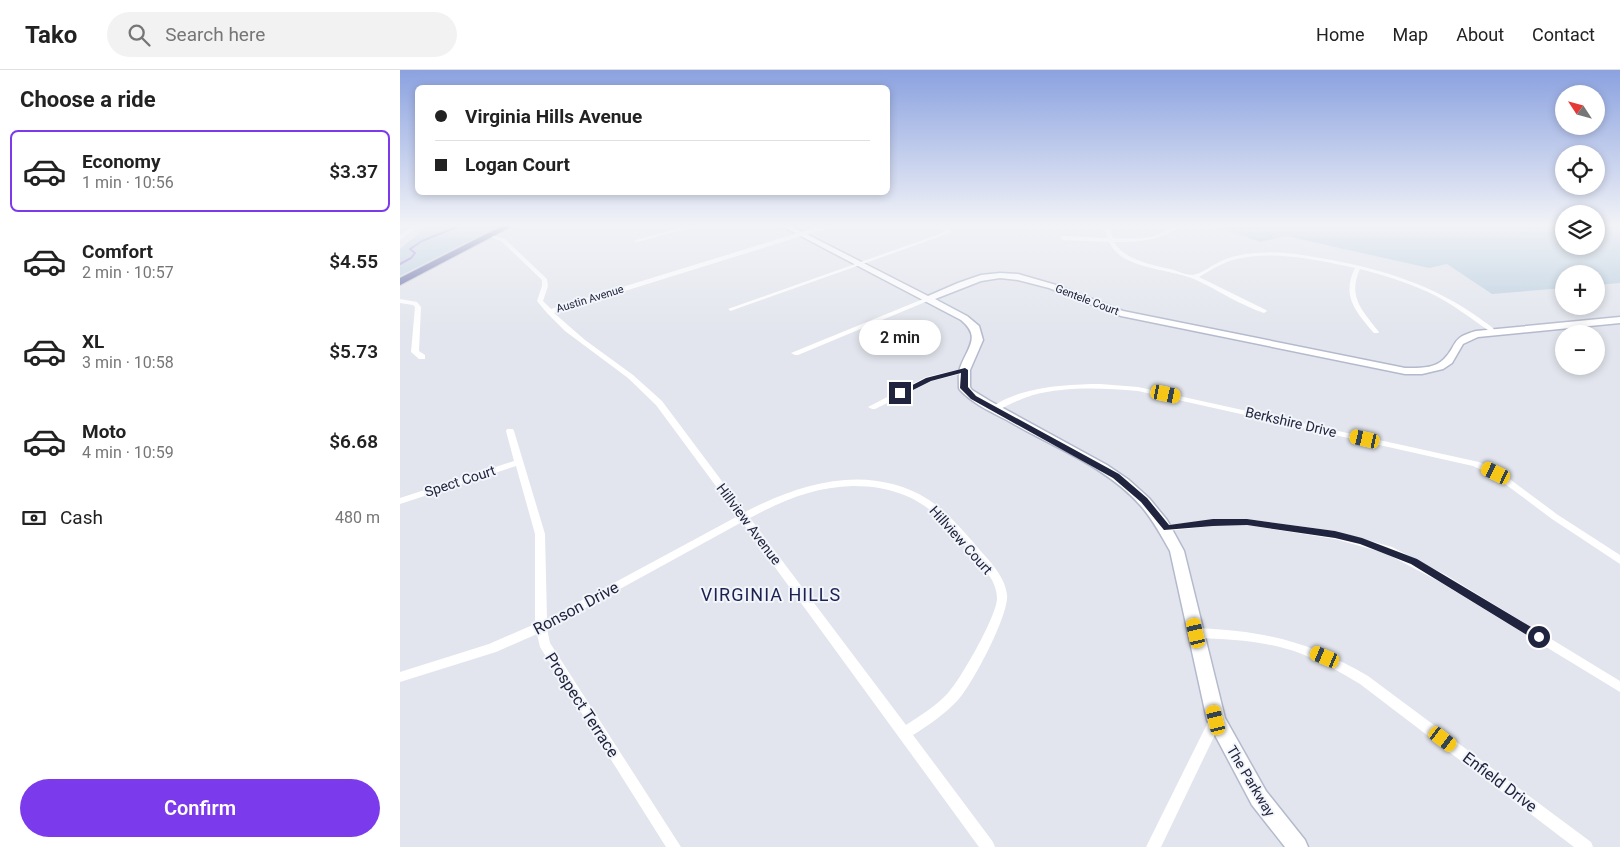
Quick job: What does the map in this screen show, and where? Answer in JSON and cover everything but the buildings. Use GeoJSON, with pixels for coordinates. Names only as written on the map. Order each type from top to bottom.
{"type":"FeatureCollection","features":[{"type":"Feature","properties":{"kind":"main road"},"geometry":{"type":"LineString","coordinates":[[400,282],[443,260]]}},
{"type":"Feature","properties":{"kind":"street","name":"Hillview Avenue"},"geometry":{"type":"LineString","coordinates":[[524,260],[545,280],[546,285],[539,297],[541,303],[549,312],[573,335],[648,390],[988,847]]}},
{"type":"Feature","properties":{"kind":"street","name":"Austin Avenue"},"geometry":{"type":"LineString","coordinates":[[549,312],[717,260]]}},
{"type":"Feature","properties":{"kind":"street"},"geometry":{"type":"LineString","coordinates":[[853,260],[964,318],[976,331],[978,343],[965,370],[929,380],[872,407]]}},
{"type":"Feature","properties":{"kind":"street"},"geometry":{"type":"LineString","coordinates":[[731,309],[871,260]]}},
{"type":"Feature","properties":{"kind":"street"},"geometry":{"type":"LineString","coordinates":[[1134,260],[1194,277],[1264,311]]}},
{"type":"Feature","properties":{"kind":"street"},"geometry":{"type":"LineString","coordinates":[[1194,277],[1227,260]]}},
{"type":"Feature","properties":{"kind":"street"},"geometry":{"type":"LineString","coordinates":[[1314,260],[1390,275],[1427,289],[1451,301],[1493,331]]}},
{"type":"Feature","properties":{"kind":"street"},"geometry":{"type":"LineString","coordinates":[[1358,268],[1351,283],[1350,294],[1376,332]]}},
{"type":"Feature","properties":{"kind":"street","name":"Gentele Court"},"geometry":{"type":"LineString","coordinates":[[795,352],[981,278],[1000,276],[1021,277],[1040,281],[1093,304],[1121,313],[1340,356],[1390,369],[1432,370],[1444,364],[1463,339],[1476,334],[1620,320]]}},
{"type":"Feature","properties":{"kind":"street"},"geometry":{"type":"LineString","coordinates":[[400,301],[415,303],[418,307],[415,352],[422,357]]}},
{"type":"Feature","properties":{"kind":"street","name":"The Parkway"},"geometry":{"type":"LineString","coordinates":[[965,370],[964,388],[974,397],[1116,476],[1144,500],[1167,528],[1177,551],[1216,720],[1259,798],[1298,847]]}},
{"type":"Feature","properties":{"kind":"street","name":"Berkshire Drive"},"geometry":{"type":"LineString","coordinates":[[994,408],[1044,390],[1138,389],[1476,464],[1503,477],[1555,517],[1620,560]]}},
{"type":"Feature","properties":{"kind":"street","name":"Prospect Terrace"},"geometry":{"type":"LineString","coordinates":[[510,431],[540,534],[541,627],[544,644],[674,847]]}},
{"type":"Feature","properties":{"kind":"street","name":"Spect Court"},"geometry":{"type":"LineString","coordinates":[[400,501],[519,462]]}},
{"type":"Feature","properties":{"kind":"street","name":"Hillview Court"},"geometry":{"type":"LineString","coordinates":[[744,518],[783,498],[822,486],[847,483],[887,486],[913,495],[931,505],[995,576],[1001,589],[1002,606],[967,676],[957,692],[942,707],[905,733]]}},
{"type":"Feature","properties":{"kind":"street","name":"Ronson Drive"},"geometry":{"type":"LineString","coordinates":[[400,678],[510,641],[541,627],[744,518]]}},
{"type":"Feature","properties":{"kind":"street"},"geometry":{"type":"LineString","coordinates":[[1167,528],[1213,523],[1247,522],[1349,537],[1388,550],[1442,578],[1620,686]]}},
{"type":"Feature","properties":{"kind":"street","name":"Enfield Drive"},"geometry":{"type":"LineString","coordinates":[[1196,633],[1237,633],[1272,639],[1307,649],[1342,666],[1372,686],[1586,847]]}},
{"type":"Feature","properties":{"kind":"street"},"geometry":{"type":"LineString","coordinates":[[1153,847],[1216,720]]}},
{"type":"Feature","properties":{"kind":"shaded area"},"geometry":{"type":"Polygon","coordinates":[[[400,260],[431,260],[400,276],[400,260]]]}},
{"type":"Feature","properties":{"kind":"shaded area"},"geometry":{"type":"Polygon","coordinates":[[[1394,260],[1620,260],[1620,283],[1605,284],[1605,265],[1555,265],[1555,289],[1492,294],[1447,264],[1429,268],[1394,260]]]}},
{"type":"Feature","properties":{"kind":"waterway"},"geometry":{"type":"LineString","coordinates":[[400,264],[407,260]]}},
{"type":"Feature","properties":{"kind":"district","name":"VIRGINIA HILLS"},"geometry":{"type":"Point","coordinates":[771,594]}},
{"type":"Feature","properties":{"kind":"route"},"geometry":{"type":"LineString","coordinates":[[900,393],[929,380],[965,370],[964,388],[974,397],[1116,476],[1132,488],[1152,508],[1167,528],[1213,523],[1247,522],[1349,537],[1388,550],[1414,562],[1539,637]]}}]}
